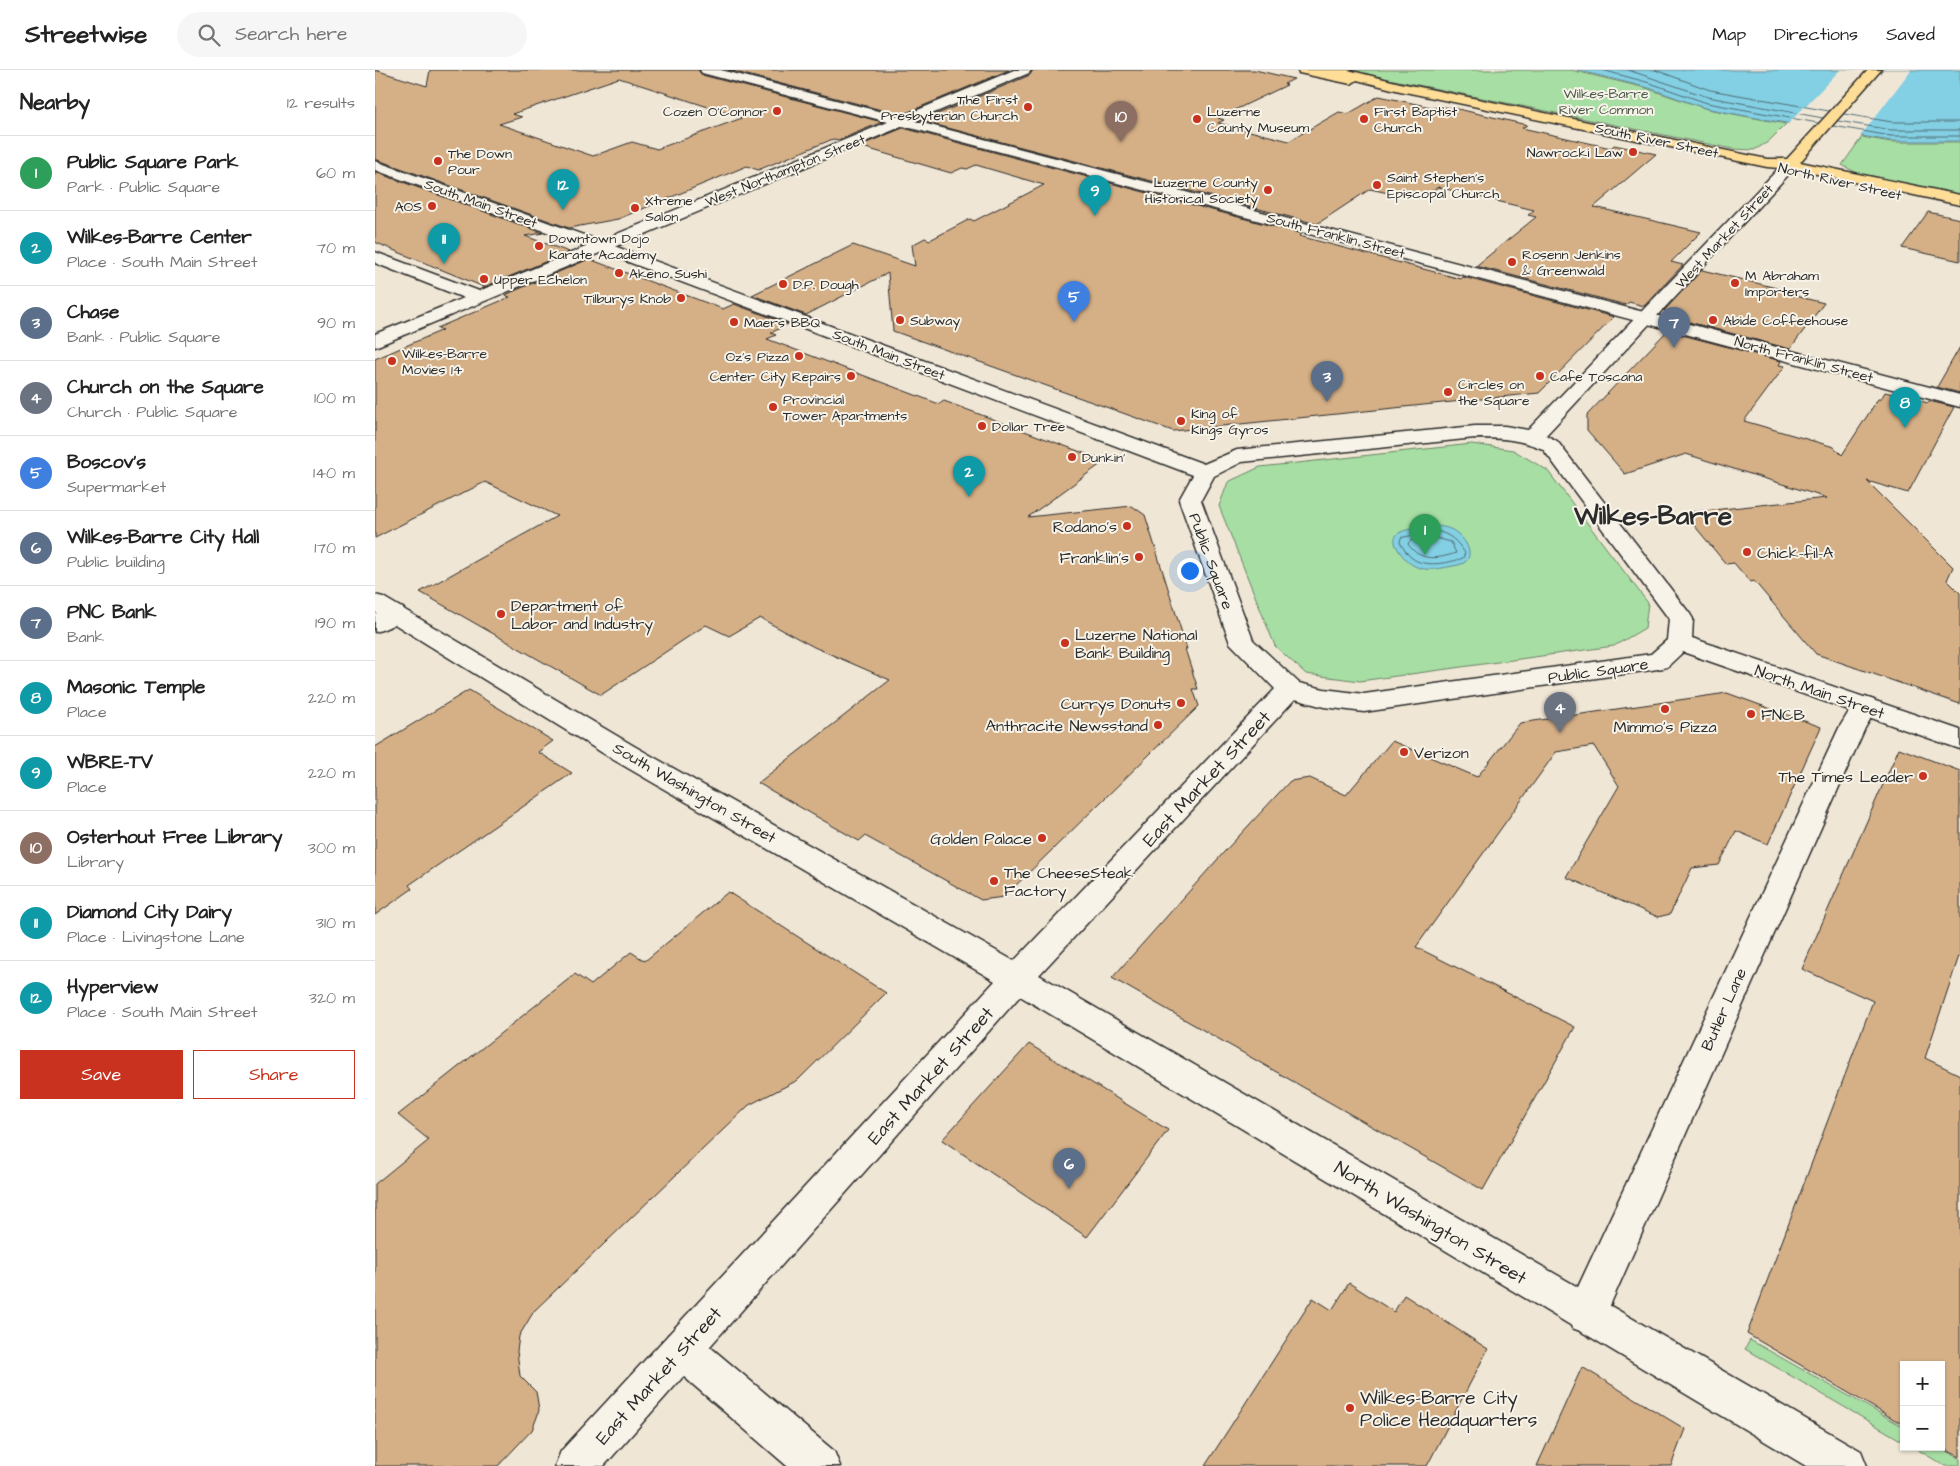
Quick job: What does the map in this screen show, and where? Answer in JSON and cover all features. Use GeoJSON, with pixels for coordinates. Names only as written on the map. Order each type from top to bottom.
{"type":"FeatureCollection","features":[{"type":"Feature","properties":{"kind":"main road","name":"South River Street"},"geometry":{"type":"LineString","coordinates":[[1303,70],[1363,83],[1400,87]]}},
{"type":"Feature","properties":{"kind":"main road","name":"South River Street"},"geometry":{"type":"LineString","coordinates":[[1333,70],[1400,87],[1767,163]]}},
{"type":"Feature","properties":{"kind":"main road","name":"West Market Street"},"geometry":{"type":"LineString","coordinates":[[1788,167],[1875,70]]}},
{"type":"Feature","properties":{"kind":"main road","name":"North River Street"},"geometry":{"type":"LineString","coordinates":[[1767,163],[1960,200]]}},
{"type":"Feature","properties":{"kind":"main road","name":"North River Street"},"geometry":{"type":"LineString","coordinates":[[1788,167],[1960,209]]}},
{"type":"Feature","properties":{"kind":"street","name":"South Franklin Street"},"geometry":{"type":"LineString","coordinates":[[706,70],[1647,317]]}},
{"type":"Feature","properties":{"kind":"street","name":"West Northampton Street"},"geometry":{"type":"LineString","coordinates":[[375,341],[1025,70]]}},
{"type":"Feature","properties":{"kind":"street","name":"South Main Street"},"geometry":{"type":"LineString","coordinates":[[375,165],[600,246],[1205,472]]}},
{"type":"Feature","properties":{"kind":"street","name":"West Market Street"},"geometry":{"type":"LineString","coordinates":[[1534,436],[1788,167]]}},
{"type":"Feature","properties":{"kind":"street"},"geometry":{"type":"LineString","coordinates":[[375,257],[478,297]]}},
{"type":"Feature","properties":{"kind":"street","name":"North Franklin Street"},"geometry":{"type":"LineString","coordinates":[[1647,317],[1960,401]]}},
{"type":"Feature","properties":{"kind":"street"},"geometry":{"type":"LineString","coordinates":[[1205,472],[1237,456],[1475,432],[1511,432],[1534,436],[1550,445],[1681,619],[1679,642]]}},
{"type":"Feature","properties":{"kind":"street","name":"Public Square"},"geometry":{"type":"LineString","coordinates":[[1205,472],[1190,500],[1243,644],[1290,688],[1324,698],[1364,703],[1658,661],[1679,642]]}},
{"type":"Feature","properties":{"kind":"street","name":"South Washington Street"},"geometry":{"type":"LineString","coordinates":[[381,613],[1017,978]]}},
{"type":"Feature","properties":{"kind":"street","name":"North Main Street"},"geometry":{"type":"LineString","coordinates":[[1679,642],[1960,740]]}},
{"type":"Feature","properties":{"kind":"street","name":"East Market Street"},"geometry":{"type":"LineString","coordinates":[[576,1466],[1017,978],[1290,688]]}},
{"type":"Feature","properties":{"kind":"street","name":"Butler Lane"},"geometry":{"type":"LineString","coordinates":[[1586,1314],[1847,737],[1865,706]]}},
{"type":"Feature","properties":{"kind":"street","name":"North Washington Street"},"geometry":{"type":"LineString","coordinates":[[1017,978],[1846,1466]]}},
{"type":"Feature","properties":{"kind":"street"},"geometry":{"type":"LineString","coordinates":[[682,1349],[819,1466]]}},
{"type":"Feature","properties":{"kind":"green space","name":"Wilkes-Barre River Common"},"geometry":{"type":"Polygon","coordinates":[[[1344,70],[1571,70],[1646,88],[1707,109],[1786,124],[1768,142],[1754,150],[1733,149],[1344,70]]]}},
{"type":"Feature","properties":{"kind":"green space"},"geometry":{"type":"Polygon","coordinates":[[[1862,137],[1891,142],[1960,142],[1960,198],[1884,183],[1842,165],[1862,137]]]}},
{"type":"Feature","properties":{"kind":"green space"},"geometry":{"type":"Polygon","coordinates":[[[1472,444],[1513,450],[1547,470],[1648,603],[1645,628],[1614,646],[1360,681],[1306,674],[1275,646],[1219,506],[1228,482],[1260,467],[1472,444]]]}},
{"type":"Feature","properties":{"kind":"green space"},"geometry":{"type":"Polygon","coordinates":[[[1750,1340],[1900,1425],[1900,1440],[1745,1349],[1750,1340]]]}},
{"type":"Feature","properties":{"kind":"green space"},"geometry":{"type":"Polygon","coordinates":[[[1945,1450],[1960,1459],[1960,1466],[1945,1466],[1920,1451],[1945,1450]]]}},
{"type":"Feature","properties":{"kind":"water"},"geometry":{"type":"Polygon","coordinates":[[[1577,70],[1960,70],[1960,141],[1891,141],[1751,117],[1705,108],[1649,88],[1577,70]]]}},
{"type":"Feature","properties":{"kind":"water"},"geometry":{"type":"Polygon","coordinates":[[[1437,526],[1451,529],[1462,537],[1469,551],[1469,556],[1464,563],[1438,569],[1422,569],[1409,562],[1396,546],[1395,540],[1399,533],[1437,526]]]}},
{"type":"Feature","properties":{"kind":"pier"},"geometry":{"type":"Polygon","coordinates":[[[1840,70],[1911,70],[1859,138],[1786,126],[1840,70]]]}},
{"type":"Feature","properties":{"kind":"building"},"geometry":{"type":"Polygon","coordinates":[[[375,70],[427,86],[430,70],[698,70],[702,75],[882,122],[839,140],[833,139],[758,170],[747,166],[618,219],[569,228],[375,159],[375,70]],[[619,78],[512,114],[522,117],[499,124],[593,156],[632,142],[657,149],[742,118],[619,78]]]}},
{"type":"Feature","properties":{"kind":"building"},"geometry":{"type":"Polygon","coordinates":[[[728,70],[1009,70],[901,115],[728,70]]]}},
{"type":"Feature","properties":{"kind":"building"},"geometry":{"type":"Polygon","coordinates":[[[1033,70],[1255,70],[1294,79],[1284,84],[1287,85],[1218,118],[1224,120],[1218,123],[1289,141],[1339,112],[1348,114],[1379,96],[1435,108],[1438,106],[1458,109],[1527,125],[1522,128],[1611,148],[1614,145],[1656,154],[1594,207],[1701,232],[1671,262],[1683,265],[1644,306],[1629,302],[1626,305],[1476,266],[1536,217],[1528,215],[1534,210],[1438,187],[1423,198],[1397,191],[1393,194],[1370,189],[1317,224],[921,121],[1030,75],[1033,70]]]}},
{"type":"Feature","properties":{"kind":"building"},"geometry":{"type":"Polygon","coordinates":[[[903,128],[1302,234],[1299,236],[1614,317],[1539,393],[1173,431],[893,331],[888,273],[806,315],[752,295],[853,245],[915,266],[912,245],[925,238],[930,240],[970,219],[974,221],[1044,185],[976,165],[951,173],[859,146],[903,128]]]}},
{"type":"Feature","properties":{"kind":"building"},"geometry":{"type":"Polygon","coordinates":[[[375,172],[543,233],[525,236],[569,252],[484,287],[393,250],[375,242],[375,172]]]}},
{"type":"Feature","properties":{"kind":"building"},"geometry":{"type":"Polygon","coordinates":[[[1928,212],[1960,219],[1960,261],[1902,248],[1928,212]]]}},
{"type":"Feature","properties":{"kind":"building"},"geometry":{"type":"Polygon","coordinates":[[[589,259],[723,309],[734,304],[788,324],[771,333],[776,335],[767,339],[939,404],[944,401],[1105,461],[1028,517],[1132,506],[1145,515],[1187,649],[1185,649],[1198,689],[1193,689],[1199,706],[1004,897],[981,900],[865,836],[859,841],[758,783],[890,680],[814,647],[760,618],[729,636],[706,625],[601,695],[420,592],[557,516],[485,482],[375,538],[375,359],[443,330],[437,328],[510,297],[505,295],[589,259]]]}},
{"type":"Feature","properties":{"kind":"building"},"geometry":{"type":"Polygon","coordinates":[[[1702,270],[1789,291],[1787,294],[1824,303],[1790,349],[1678,319],[1681,316],[1664,311],[1702,270]]]}},
{"type":"Feature","properties":{"kind":"building"},"geometry":{"type":"Polygon","coordinates":[[[1667,331],[1781,361],[1779,365],[1785,366],[1744,421],[1834,447],[1842,455],[1878,399],[1881,399],[1885,392],[1928,403],[1929,401],[1954,407],[1908,493],[1867,481],[1953,567],[1947,580],[1960,593],[1960,704],[1816,654],[1754,581],[1750,582],[1734,563],[1726,564],[1684,513],[1827,498],[1686,454],[1625,474],[1587,430],[1587,415],[1667,331]]]}},
{"type":"Feature","properties":{"kind":"building"},"geometry":{"type":"Polygon","coordinates":[[[1960,347],[1960,393],[1937,387],[1960,347]]]}},
{"type":"Feature","properties":{"kind":"building"},"geometry":{"type":"Polygon","coordinates":[[[469,690],[553,741],[538,752],[572,773],[409,885],[412,889],[375,915],[375,747],[469,690]]]}},
{"type":"Feature","properties":{"kind":"building"},"geometry":{"type":"Polygon","coordinates":[[[1727,693],[1821,727],[1768,844],[1736,831],[1719,865],[1692,868],[1670,914],[1658,917],[1566,877],[1619,786],[1594,746],[1556,752],[1416,947],[1575,1027],[1483,1190],[1112,978],[1290,781],[1310,778],[1346,795],[1392,741],[1477,777],[1520,723],[1727,693]]]}},
{"type":"Feature","properties":{"kind":"building"},"geometry":{"type":"Polygon","coordinates":[[[1899,748],[1960,771],[1960,953],[1925,1058],[1960,1075],[1960,1457],[1945,1449],[1945,1361],[1900,1361],[1900,1423],[1747,1334],[1873,1001],[1802,969],[1899,748]]]}},
{"type":"Feature","properties":{"kind":"building"},"geometry":{"type":"Polygon","coordinates":[[[728,892],[886,993],[798,1080],[749,1105],[534,1311],[519,1336],[517,1351],[520,1376],[536,1392],[539,1410],[532,1430],[498,1466],[375,1466],[375,1184],[429,1140],[398,1115],[575,974],[591,985],[631,952],[645,961],[728,892]]]}},
{"type":"Feature","properties":{"kind":"building"},"geometry":{"type":"Polygon","coordinates":[[[1029,1044],[1168,1130],[1087,1237],[942,1140],[1029,1044]]]}},
{"type":"Feature","properties":{"kind":"building","name":"Wilkes-Barre City Police Headquarters"},"geometry":{"type":"Polygon","coordinates":[[[1349,1283],[1394,1312],[1404,1295],[1488,1349],[1427,1466],[1205,1466],[1313,1298],[1332,1310],[1349,1283]]]}},
{"type":"Feature","properties":{"kind":"building"},"geometry":{"type":"Polygon","coordinates":[[[1582,1367],[1685,1429],[1671,1466],[1537,1466],[1582,1367]]]}},
{"type":"Feature","properties":{"kind":"place","name":"The First Presbyterian Church"},"geometry":{"type":"Point","coordinates":[1028,107]}},
{"type":"Feature","properties":{"kind":"place","name":"Cozen O'Connor"},"geometry":{"type":"Point","coordinates":[777,111]}},
{"type":"Feature","properties":{"kind":"place","name":"Luzerne County Museum"},"geometry":{"type":"Point","coordinates":[1197,119]}},
{"type":"Feature","properties":{"kind":"place","name":"First Baptist Church"},"geometry":{"type":"Point","coordinates":[1364,119]}},
{"type":"Feature","properties":{"kind":"place","name":"Osterhout Free Library"},"geometry":{"type":"Point","coordinates":[1121,142]}},
{"type":"Feature","properties":{"kind":"place","name":"Nawrocki Law"},"geometry":{"type":"Point","coordinates":[1633,152]}},
{"type":"Feature","properties":{"kind":"place","name":"The Down Pour"},"geometry":{"type":"Point","coordinates":[438,161]}},
{"type":"Feature","properties":{"kind":"place","name":"Saint Stephen's Episcopal Church"},"geometry":{"type":"Point","coordinates":[1377,185]}},
{"type":"Feature","properties":{"kind":"place","name":"Luzerne County Historical Society"},"geometry":{"type":"Point","coordinates":[1268,190]}},
{"type":"Feature","properties":{"kind":"place","name":"AOS"},"geometry":{"type":"Point","coordinates":[432,206]}},
{"type":"Feature","properties":{"kind":"place","name":"Xtreme Salon"},"geometry":{"type":"Point","coordinates":[635,208]}},
{"type":"Feature","properties":{"kind":"place","name":"Hyperview"},"geometry":{"type":"Point","coordinates":[563,210]}},
{"type":"Feature","properties":{"kind":"place","name":"WBRE-TV"},"geometry":{"type":"Point","coordinates":[1095,216]}},
{"type":"Feature","properties":{"kind":"place","name":"Downtown Dojo Karate Academy"},"geometry":{"type":"Point","coordinates":[539,246]}},
{"type":"Feature","properties":{"kind":"place","name":"Rosenn Jenkins & Greenwald"},"geometry":{"type":"Point","coordinates":[1512,262]}},
{"type":"Feature","properties":{"kind":"place","name":"Diamond City Dairy"},"geometry":{"type":"Point","coordinates":[444,264]}},
{"type":"Feature","properties":{"kind":"place","name":"Akeno Sushi"},"geometry":{"type":"Point","coordinates":[619,273]}},
{"type":"Feature","properties":{"kind":"place","name":"Upper Echelon"},"geometry":{"type":"Point","coordinates":[484,279]}},
{"type":"Feature","properties":{"kind":"place","name":"M Abraham Importers"},"geometry":{"type":"Point","coordinates":[1735,283]}},
{"type":"Feature","properties":{"kind":"place","name":"D.P. Dough"},"geometry":{"type":"Point","coordinates":[783,284]}},
{"type":"Feature","properties":{"kind":"place","name":"Tilburys Knob"},"geometry":{"type":"Point","coordinates":[681,298]}},
{"type":"Feature","properties":{"kind":"place","name":"Subway"},"geometry":{"type":"Point","coordinates":[900,320]}},
{"type":"Feature","properties":{"kind":"place","name":"Abide Coffeehouse"},"geometry":{"type":"Point","coordinates":[1713,320]}},
{"type":"Feature","properties":{"kind":"place","name":"Maers BBQ"},"geometry":{"type":"Point","coordinates":[734,322]}},
{"type":"Feature","properties":{"kind":"place","name":"Boscov's"},"geometry":{"type":"Point","coordinates":[1074,322]}},
{"type":"Feature","properties":{"kind":"place","name":"PNC Bank"},"geometry":{"type":"Point","coordinates":[1674,348]}},
{"type":"Feature","properties":{"kind":"place","name":"Oz's Pizza"},"geometry":{"type":"Point","coordinates":[799,356]}},
{"type":"Feature","properties":{"kind":"place","name":"Wilkes-Barre Movies 14"},"geometry":{"type":"Point","coordinates":[392,361]}},
{"type":"Feature","properties":{"kind":"place","name":"Center City Repairs"},"geometry":{"type":"Point","coordinates":[851,376]}},
{"type":"Feature","properties":{"kind":"place","name":"Cafe Toscana"},"geometry":{"type":"Point","coordinates":[1540,376]}},
{"type":"Feature","properties":{"kind":"place","name":"Circles on the Square"},"geometry":{"type":"Point","coordinates":[1448,392]}},
{"type":"Feature","properties":{"kind":"place","name":"Chase"},"geometry":{"type":"Point","coordinates":[1327,402]}},
{"type":"Feature","properties":{"kind":"place","name":"Provincial Tower Apartments"},"geometry":{"type":"Point","coordinates":[773,407]}},
{"type":"Feature","properties":{"kind":"place","name":"King of Kings Gyros"},"geometry":{"type":"Point","coordinates":[1181,421]}},
{"type":"Feature","properties":{"kind":"place","name":"Dollar Tree"},"geometry":{"type":"Point","coordinates":[982,426]}},
{"type":"Feature","properties":{"kind":"place","name":"Masonic Temple"},"geometry":{"type":"Point","coordinates":[1905,428]}},
{"type":"Feature","properties":{"kind":"place","name":"Dunkin'"},"geometry":{"type":"Point","coordinates":[1072,457]}},
{"type":"Feature","properties":{"kind":"place","name":"Wilkes-Barre Center"},"geometry":{"type":"Point","coordinates":[969,497]}},
{"type":"Feature","properties":{"kind":"place","name":"Rodano's"},"geometry":{"type":"Point","coordinates":[1127,526]}},
{"type":"Feature","properties":{"kind":"place","name":"Chick-fil-A"},"geometry":{"type":"Point","coordinates":[1747,552]}},
{"type":"Feature","properties":{"kind":"place","name":"Public Square Park"},"geometry":{"type":"Point","coordinates":[1425,555]}},
{"type":"Feature","properties":{"kind":"place","name":"Franklin's"},"geometry":{"type":"Point","coordinates":[1139,557]}},
{"type":"Feature","properties":{"kind":"place","name":"Department of Labor and Industry"},"geometry":{"type":"Point","coordinates":[501,614]}},
{"type":"Feature","properties":{"kind":"place","name":"Luzerne National Bank Building"},"geometry":{"type":"Point","coordinates":[1065,643]}},
{"type":"Feature","properties":{"kind":"place","name":"Currys Donuts"},"geometry":{"type":"Point","coordinates":[1181,703]}},
{"type":"Feature","properties":{"kind":"place","name":"Mimmo's Pizza"},"geometry":{"type":"Point","coordinates":[1665,709]}},
{"type":"Feature","properties":{"kind":"place","name":"FNCB"},"geometry":{"type":"Point","coordinates":[1751,714]}},
{"type":"Feature","properties":{"kind":"place","name":"Anthracite Newsstand"},"geometry":{"type":"Point","coordinates":[1158,725]}},
{"type":"Feature","properties":{"kind":"place","name":"Church on the Square"},"geometry":{"type":"Point","coordinates":[1560,733]}},
{"type":"Feature","properties":{"kind":"place","name":"Verizon"},"geometry":{"type":"Point","coordinates":[1404,752]}},
{"type":"Feature","properties":{"kind":"place","name":"The Times Leader"},"geometry":{"type":"Point","coordinates":[1923,776]}},
{"type":"Feature","properties":{"kind":"place","name":"Golden Palace"},"geometry":{"type":"Point","coordinates":[1042,838]}},
{"type":"Feature","properties":{"kind":"place","name":"The CheeseSteak Factory"},"geometry":{"type":"Point","coordinates":[994,881]}},
{"type":"Feature","properties":{"kind":"place","name":"Wilkes-Barre City Hall"},"geometry":{"type":"Point","coordinates":[1069,1189]}},
{"type":"Feature","properties":{"kind":"place","name":"Wilkes-Barre City Police Headquarters"},"geometry":{"type":"Point","coordinates":[1350,1408]}},
{"type":"Feature","properties":{"kind":"district","name":"Wilkes-Barre"},"geometry":{"type":"Point","coordinates":[1653,515]}}]}
